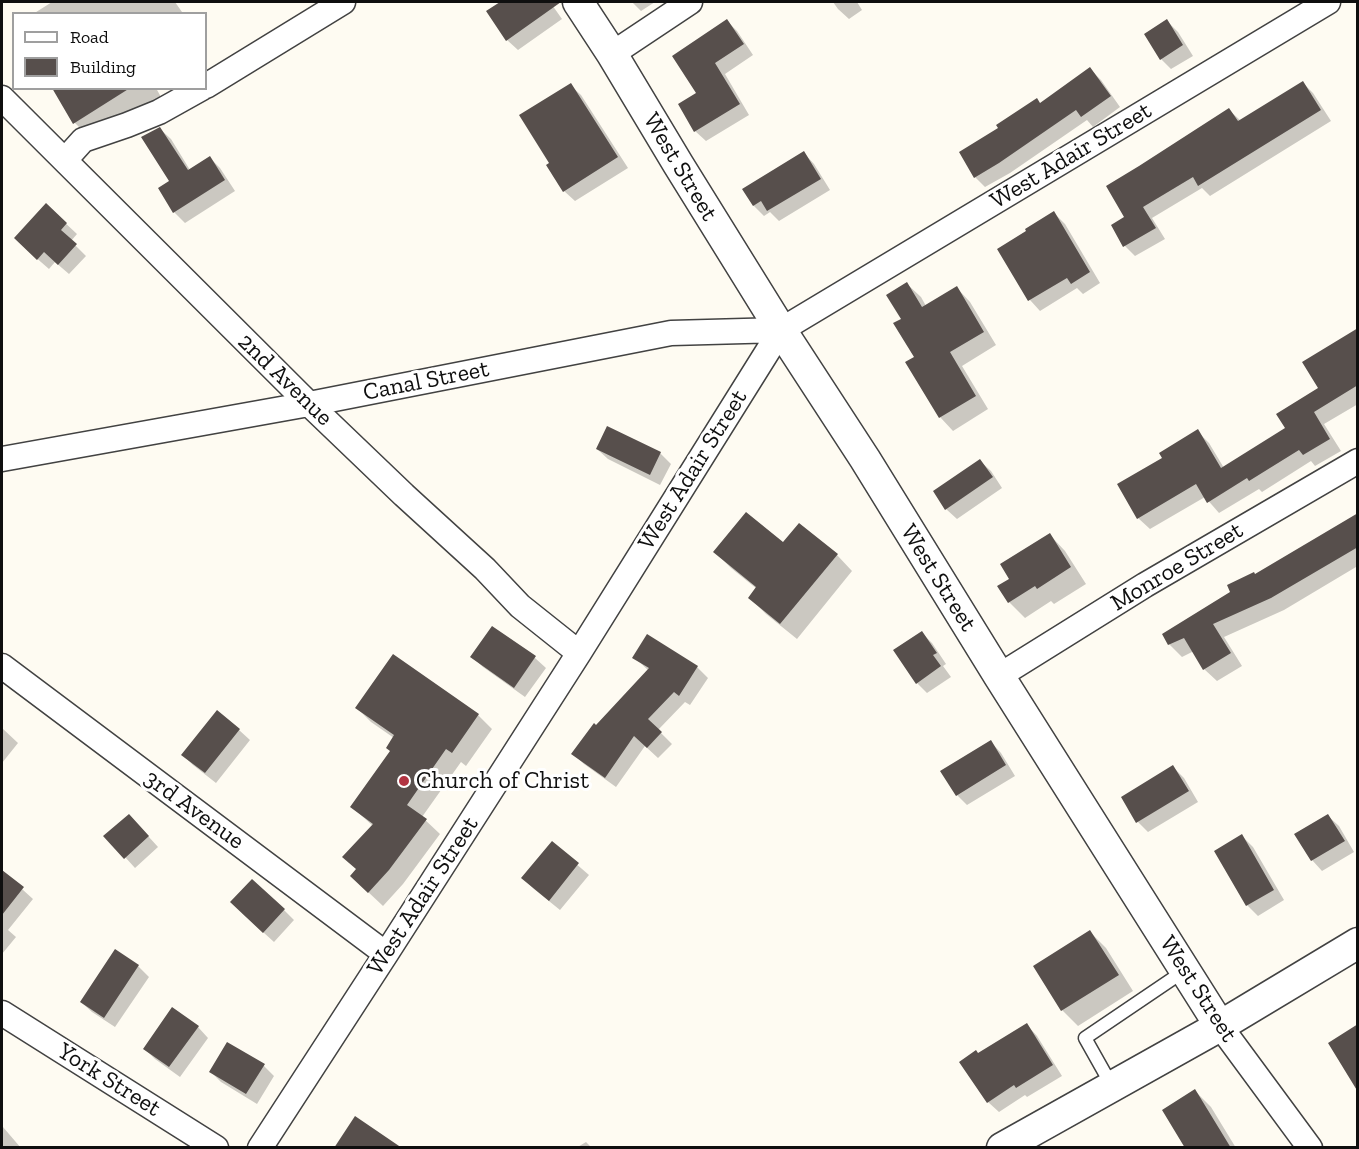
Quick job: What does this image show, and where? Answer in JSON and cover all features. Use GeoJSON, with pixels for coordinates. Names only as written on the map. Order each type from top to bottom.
{"type":"FeatureCollection","features":[{"type":"Feature","properties":{"kind":"street"},"geometry":{"type":"LineString","coordinates":[[207,85],[343,2]]}},
{"type":"Feature","properties":{"kind":"street","name":"West Street"},"geometry":{"type":"LineString","coordinates":[[578,2],[781,330],[865,459],[1220,1026],[1310,1148]]}},
{"type":"Feature","properties":{"kind":"street"},"geometry":{"type":"LineString","coordinates":[[612,54],[690,2]]}},
{"type":"Feature","properties":{"kind":"street","name":"West Adair Street"},"geometry":{"type":"LineString","coordinates":[[260,1148],[579,653],[781,330],[1328,2]]}},
{"type":"Feature","properties":{"kind":"street"},"geometry":{"type":"LineString","coordinates":[[64,160],[82,140],[159,112],[199,90]]}},
{"type":"Feature","properties":{"kind":"street","name":"2nd Avenue"},"geometry":{"type":"LineString","coordinates":[[2,98],[309,404],[485,569],[520,606],[579,653]]}},
{"type":"Feature","properties":{"kind":"street","name":"Canal Street"},"geometry":{"type":"LineString","coordinates":[[2,459],[309,404],[670,333],[781,330]]}},
{"type":"Feature","properties":{"kind":"street","name":"Monroe Street"},"geometry":{"type":"LineString","coordinates":[[999,676],[1145,585],[1358,461]]}},
{"type":"Feature","properties":{"kind":"street","name":"3rd Avenue"},"geometry":{"type":"LineString","coordinates":[[2,666],[386,954]]}},
{"type":"Feature","properties":{"kind":"street"},"geometry":{"type":"LineString","coordinates":[[1002,1148],[1220,1026],[1358,943]]}},
{"type":"Feature","properties":{"kind":"street","name":"York Street"},"geometry":{"type":"LineString","coordinates":[[2,1013],[216,1148]]}},
{"type":"Feature","properties":{"kind":"lane"},"geometry":{"type":"LineString","coordinates":[[1112,1086],[1085,1038],[1185,970]]}},
{"type":"Feature","properties":{"kind":"building"},"geometry":{"type":"Polygon","coordinates":[[[500,2],[561,2],[506,41],[486,11],[500,2]]]}},
{"type":"Feature","properties":{"kind":"building"},"geometry":{"type":"Polygon","coordinates":[[[727,19],[744,44],[715,63],[740,104],[694,132],[678,104],[696,93],[672,56],[727,19]]]}},
{"type":"Feature","properties":{"kind":"building"},"geometry":{"type":"Polygon","coordinates":[[[1167,19],[1183,45],[1160,60],[1144,34],[1167,19]]]}},
{"type":"Feature","properties":{"kind":"building"},"geometry":{"type":"Polygon","coordinates":[[[1090,67],[1111,96],[1081,117],[1076,110],[974,178],[959,152],[998,128],[996,125],[1037,98],[1040,103],[1090,67]]]}},
{"type":"Feature","properties":{"kind":"building"},"geometry":{"type":"Polygon","coordinates":[[[1303,81],[1321,110],[1198,186],[1193,177],[1143,207],[1156,228],[1123,247],[1111,225],[1124,217],[1106,186],[1229,108],[1238,121],[1303,81]]]}},
{"type":"Feature","properties":{"kind":"building"},"geometry":{"type":"Polygon","coordinates":[[[571,83],[618,157],[563,192],[546,165],[549,163],[519,115],[571,83]]]}},
{"type":"Feature","properties":{"kind":"building"},"geometry":{"type":"Polygon","coordinates":[[[53,90],[127,90],[73,124],[53,90]]]}},
{"type":"Feature","properties":{"kind":"building"},"geometry":{"type":"Polygon","coordinates":[[[160,127],[188,170],[210,156],[225,180],[173,213],[158,188],[169,181],[141,137],[160,127]]]}},
{"type":"Feature","properties":{"kind":"building"},"geometry":{"type":"Polygon","coordinates":[[[804,151],[821,179],[767,211],[761,201],[753,206],[742,189],[804,151]]]}},
{"type":"Feature","properties":{"kind":"building"},"geometry":{"type":"Polygon","coordinates":[[[46,203],[67,223],[61,230],[77,244],[58,265],[44,252],[37,260],[14,238],[46,203]]]}},
{"type":"Feature","properties":{"kind":"building"},"geometry":{"type":"Polygon","coordinates":[[[1054,211],[1090,272],[1071,284],[1067,278],[1028,301],[997,249],[1054,211]]]}},
{"type":"Feature","properties":{"kind":"building"},"geometry":{"type":"Polygon","coordinates":[[[907,282],[922,307],[957,286],[984,332],[950,352],[976,396],[939,418],[905,362],[914,357],[893,323],[901,319],[886,295],[907,282]]]}},
{"type":"Feature","properties":{"kind":"building"},"geometry":{"type":"Polygon","coordinates":[[[1358,328],[1358,385],[1314,412],[1330,439],[1303,455],[1299,450],[1249,481],[1247,478],[1207,503],[1196,484],[1137,519],[1117,484],[1162,458],[1159,453],[1198,429],[1221,468],[1285,428],[1276,414],[1318,388],[1302,362],[1358,328]]]}},
{"type":"Feature","properties":{"kind":"building"},"geometry":{"type":"Polygon","coordinates":[[[607,426],[661,452],[650,475],[596,449],[607,426]]]}},
{"type":"Feature","properties":{"kind":"building"},"geometry":{"type":"Polygon","coordinates":[[[980,459],[993,477],[945,510],[933,491],[980,459]]]}},
{"type":"Feature","properties":{"kind":"building"},"geometry":{"type":"Polygon","coordinates":[[[746,512],[783,542],[799,523],[838,554],[780,624],[748,598],[756,587],[713,552],[746,512]]]}},
{"type":"Feature","properties":{"kind":"building"},"geometry":{"type":"Polygon","coordinates":[[[1358,513],[1358,547],[1271,598],[1213,624],[1231,653],[1203,670],[1184,638],[1168,645],[1162,634],[1230,592],[1227,585],[1254,572],[1255,574],[1358,513]]]}},
{"type":"Feature","properties":{"kind":"building"},"geometry":{"type":"Polygon","coordinates":[[[1050,533],[1071,567],[1037,589],[1035,586],[1008,603],[997,586],[1009,579],[1000,564],[1050,533]]]}},
{"type":"Feature","properties":{"kind":"building"},"geometry":{"type":"Polygon","coordinates":[[[492,626],[536,656],[514,688],[470,657],[492,626]]]}},
{"type":"Feature","properties":{"kind":"building"},"geometry":{"type":"Polygon","coordinates":[[[922,631],[937,653],[933,655],[941,666],[916,684],[893,650],[922,631]]]}},
{"type":"Feature","properties":{"kind":"building"},"geometry":{"type":"Polygon","coordinates":[[[647,634],[698,666],[679,696],[674,692],[648,719],[662,732],[647,748],[634,736],[605,778],[571,754],[594,723],[596,725],[649,668],[632,658],[647,634]]]}},
{"type":"Feature","properties":{"kind":"building"},"geometry":{"type":"Polygon","coordinates":[[[393,654],[479,714],[452,753],[446,749],[407,805],[427,819],[389,870],[368,893],[350,876],[356,869],[342,857],[373,824],[350,807],[390,751],[386,748],[394,735],[355,708],[393,654]]]}},
{"type":"Feature","properties":{"kind":"building"},"geometry":{"type":"Polygon","coordinates":[[[217,710],[240,729],[205,773],[181,755],[217,710]]]}},
{"type":"Feature","properties":{"kind":"building"},"geometry":{"type":"Polygon","coordinates":[[[991,740],[1006,765],[956,796],[940,771],[991,740]]]}},
{"type":"Feature","properties":{"kind":"building"},"geometry":{"type":"Polygon","coordinates":[[[1173,765],[1189,791],[1136,823],[1121,797],[1173,765]]]}},
{"type":"Feature","properties":{"kind":"building"},"geometry":{"type":"Polygon","coordinates":[[[129,814],[149,836],[124,859],[103,836],[129,814]]]}},
{"type":"Feature","properties":{"kind":"building"},"geometry":{"type":"Polygon","coordinates":[[[1328,814],[1345,841],[1311,861],[1294,834],[1328,814]]]}},
{"type":"Feature","properties":{"kind":"building"},"geometry":{"type":"Polygon","coordinates":[[[1242,834],[1274,890],[1246,906],[1214,851],[1242,834]]]}},
{"type":"Feature","properties":{"kind":"building"},"geometry":{"type":"Polygon","coordinates":[[[552,841],[579,863],[549,901],[521,878],[552,841]]]}},
{"type":"Feature","properties":{"kind":"building"},"geometry":{"type":"Polygon","coordinates":[[[2,870],[24,887],[2,915],[2,870]]]}},
{"type":"Feature","properties":{"kind":"building"},"geometry":{"type":"Polygon","coordinates":[[[252,879],[285,909],[263,933],[230,902],[252,879]]]}},
{"type":"Feature","properties":{"kind":"building"},"geometry":{"type":"Polygon","coordinates":[[[1090,930],[1119,975],[1061,1011],[1033,966],[1090,930]]]}},
{"type":"Feature","properties":{"kind":"building"},"geometry":{"type":"Polygon","coordinates":[[[115,949],[139,965],[104,1018],[80,1002],[115,949]]]}},
{"type":"Feature","properties":{"kind":"building"},"geometry":{"type":"Polygon","coordinates":[[[172,1007],[199,1026],[169,1067],[143,1049],[172,1007]]]}},
{"type":"Feature","properties":{"kind":"building"},"geometry":{"type":"Polygon","coordinates":[[[1027,1023],[1053,1065],[1016,1088],[1014,1085],[987,1103],[959,1062],[976,1050],[978,1053],[1027,1023]]]}},
{"type":"Feature","properties":{"kind":"building"},"geometry":{"type":"Polygon","coordinates":[[[1358,1024],[1358,1092],[1328,1043],[1358,1024]]]}},
{"type":"Feature","properties":{"kind":"building"},"geometry":{"type":"Polygon","coordinates":[[[227,1042],[265,1064],[246,1094],[209,1072],[227,1042]]]}},
{"type":"Feature","properties":{"kind":"building"},"geometry":{"type":"Polygon","coordinates":[[[1195,1089],[1231,1148],[1185,1148],[1162,1110],[1195,1089]]]}},
{"type":"Feature","properties":{"kind":"building"},"geometry":{"type":"Polygon","coordinates":[[[355,1116],[402,1148],[334,1148],[355,1116]]]}},
{"type":"Feature","properties":{"kind":"place","name":"Church of Christ"},"geometry":{"type":"Point","coordinates":[404,781]}}]}
